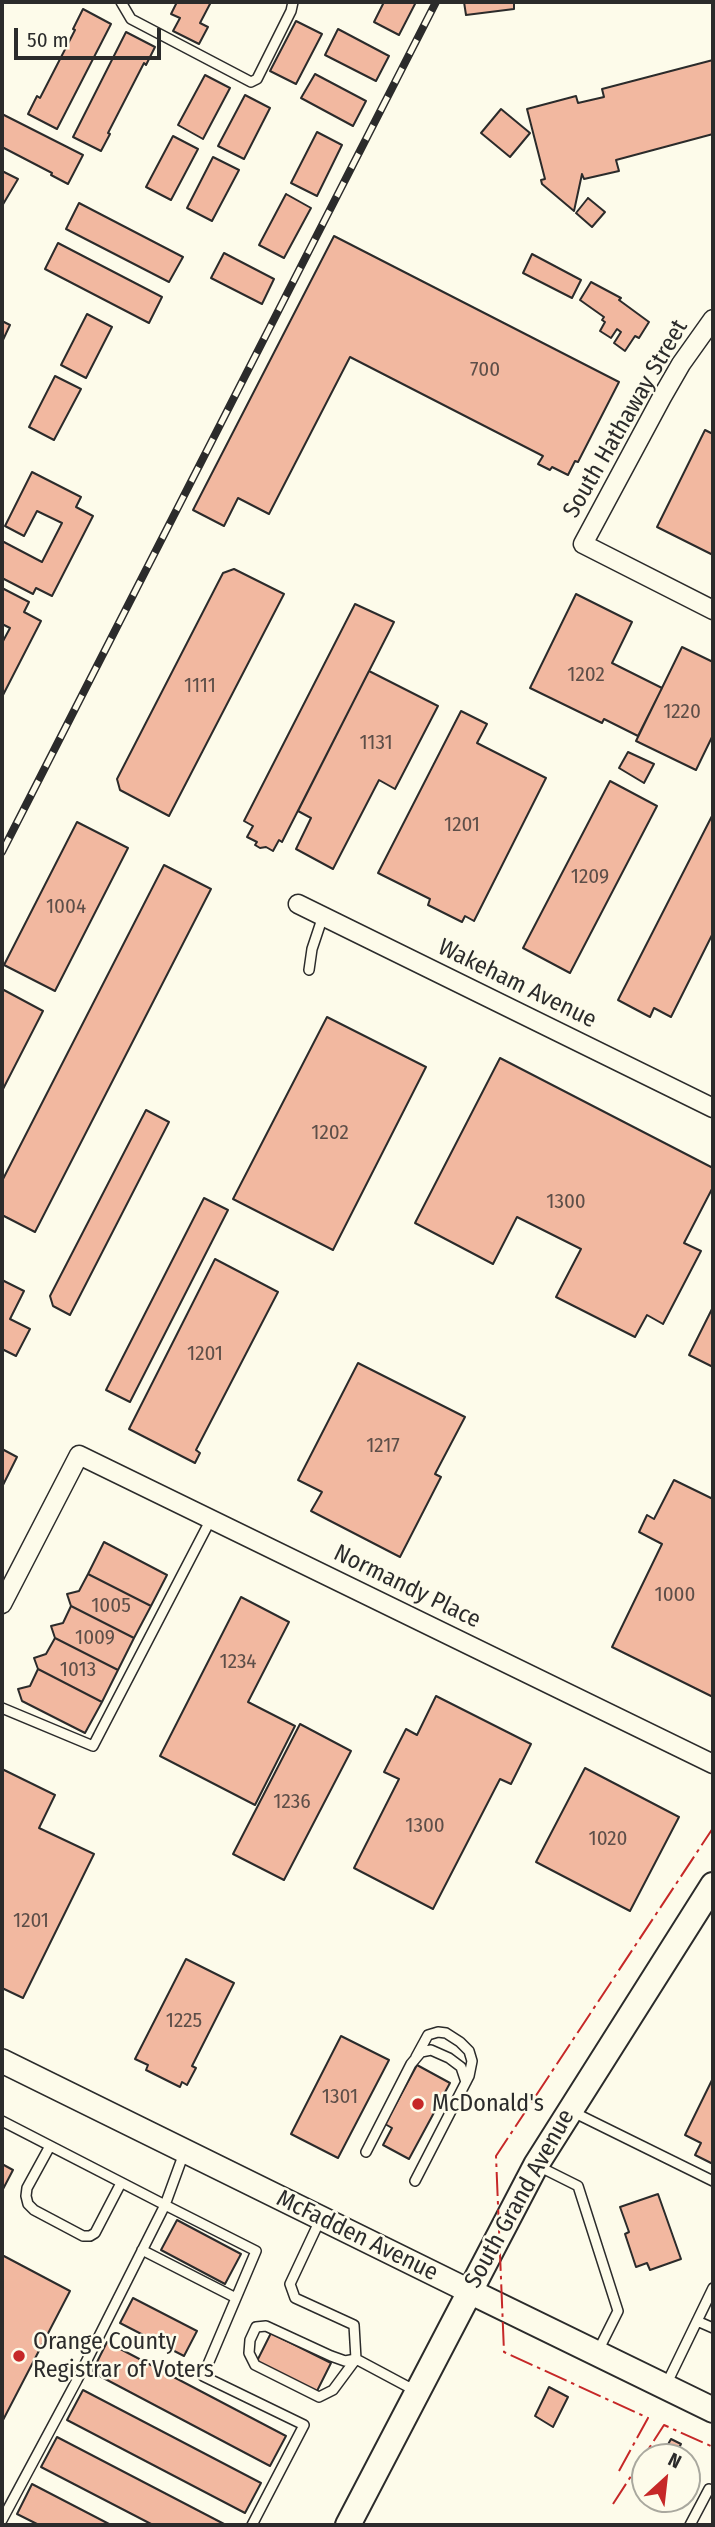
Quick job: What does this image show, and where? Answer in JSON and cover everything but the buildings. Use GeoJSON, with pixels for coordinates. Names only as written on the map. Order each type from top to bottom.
{"type":"FeatureCollection","features":[{"type":"Feature","properties":{"kind":"main road","name":"South Grand Avenue"},"geometry":{"type":"LineString","coordinates":[[348,2525],[536,2165],[713,1885]]}},
{"type":"Feature","properties":{"kind":"main road","name":"McFadden Avenue"},"geometry":{"type":"LineString","coordinates":[[469,2291],[713,2410]]}},
{"type":"Feature","properties":{"kind":"street","name":"South Hathaway Street"},"geometry":{"type":"LineString","coordinates":[[713,319],[681,364],[583,544],[713,610]]}},
{"type":"Feature","properties":{"kind":"street","name":"Wakeham Avenue"},"geometry":{"type":"LineString","coordinates":[[298,904],[713,1108]]}},
{"type":"Feature","properties":{"kind":"street","name":"Normandy Place"},"geometry":{"type":"LineString","coordinates":[[2,1604],[79,1455],[713,1764]]}},
{"type":"Feature","properties":{"kind":"street","name":"McFadden Avenue"},"geometry":{"type":"LineString","coordinates":[[2,2061],[469,2291]]}},
{"type":"Feature","properties":{"kind":"lane"},"geometry":{"type":"LineString","coordinates":[[121,2],[131,19],[251,82],[257,79],[292,11],[293,2]]}},
{"type":"Feature","properties":{"kind":"lane"},"geometry":{"type":"LineString","coordinates":[[309,970],[312,949],[323,916]]}},
{"type":"Feature","properties":{"kind":"lane"},"geometry":{"type":"LineString","coordinates":[[2,1708],[93,1746],[211,1519]]}},
{"type":"Feature","properties":{"kind":"lane"},"geometry":{"type":"LineString","coordinates":[[366,2152],[428,2035],[446,2033],[469,2051],[472,2068],[415,2181]]}},
{"type":"Feature","properties":{"kind":"lane"},"geometry":{"type":"LineString","coordinates":[[415,2057],[425,2050],[449,2057],[461,2067],[466,2082]]}},
{"type":"Feature","properties":{"kind":"lane"},"geometry":{"type":"LineString","coordinates":[[569,2110],[713,2181]]}},
{"type":"Feature","properties":{"kind":"lane"},"geometry":{"type":"LineString","coordinates":[[2,2122],[256,2251],[202,2376],[304,2425],[252,2525]]}},
{"type":"Feature","properties":{"kind":"lane"},"geometry":{"type":"LineString","coordinates":[[50,2146],[27,2188],[28,2204],[34,2210],[83,2236],[95,2233],[121,2183]]}},
{"type":"Feature","properties":{"kind":"lane"},"geometry":{"type":"LineString","coordinates":[[2,2520],[165,2205],[185,2151]]}},
{"type":"Feature","properties":{"kind":"lane"},"geometry":{"type":"LineString","coordinates":[[536,2165],[578,2186],[582,2198],[618,2311],[597,2354]]}},
{"type":"Feature","properties":{"kind":"lane"},"geometry":{"type":"LineString","coordinates":[[321,2218],[290,2284],[295,2298],[354,2325],[356,2359],[333,2390],[319,2398],[255,2365],[249,2353],[250,2340],[256,2327],[266,2326],[331,2356],[345,2361],[356,2359],[417,2392]]}},
{"type":"Feature","properties":{"kind":"lane"},"geometry":{"type":"LineString","coordinates":[[142,2250],[236,2298]]}},
{"type":"Feature","properties":{"kind":"lane"},"geometry":{"type":"LineString","coordinates":[[665,2387],[713,2288]]}},
{"type":"Feature","properties":{"kind":"lane"},"geometry":{"type":"LineString","coordinates":[[697,2320],[713,2328]]}},
{"type":"Feature","properties":{"kind":"lane"},"geometry":{"type":"LineString","coordinates":[[690,2525],[709,2489]]}},
{"type":"Feature","properties":{"kind":"railway"},"geometry":{"type":"LineString","coordinates":[[2,852],[436,2]]}},
{"type":"Feature","properties":{"kind":"power"},"geometry":{"type":"LineString","coordinates":[[619,2471],[648,2418],[504,2352],[496,2156],[713,1828]]}},
{"type":"Feature","properties":{"kind":"power"},"geometry":{"type":"LineString","coordinates":[[613,2504],[664,2425],[713,2447]]}},
{"type":"Feature","properties":{"kind":"place","name":"McDonald's"},"geometry":{"type":"Point","coordinates":[418,2104]}},
{"type":"Feature","properties":{"kind":"place","name":"Orange County Registrar of Voters"},"geometry":{"type":"Point","coordinates":[19,2356]}}]}
